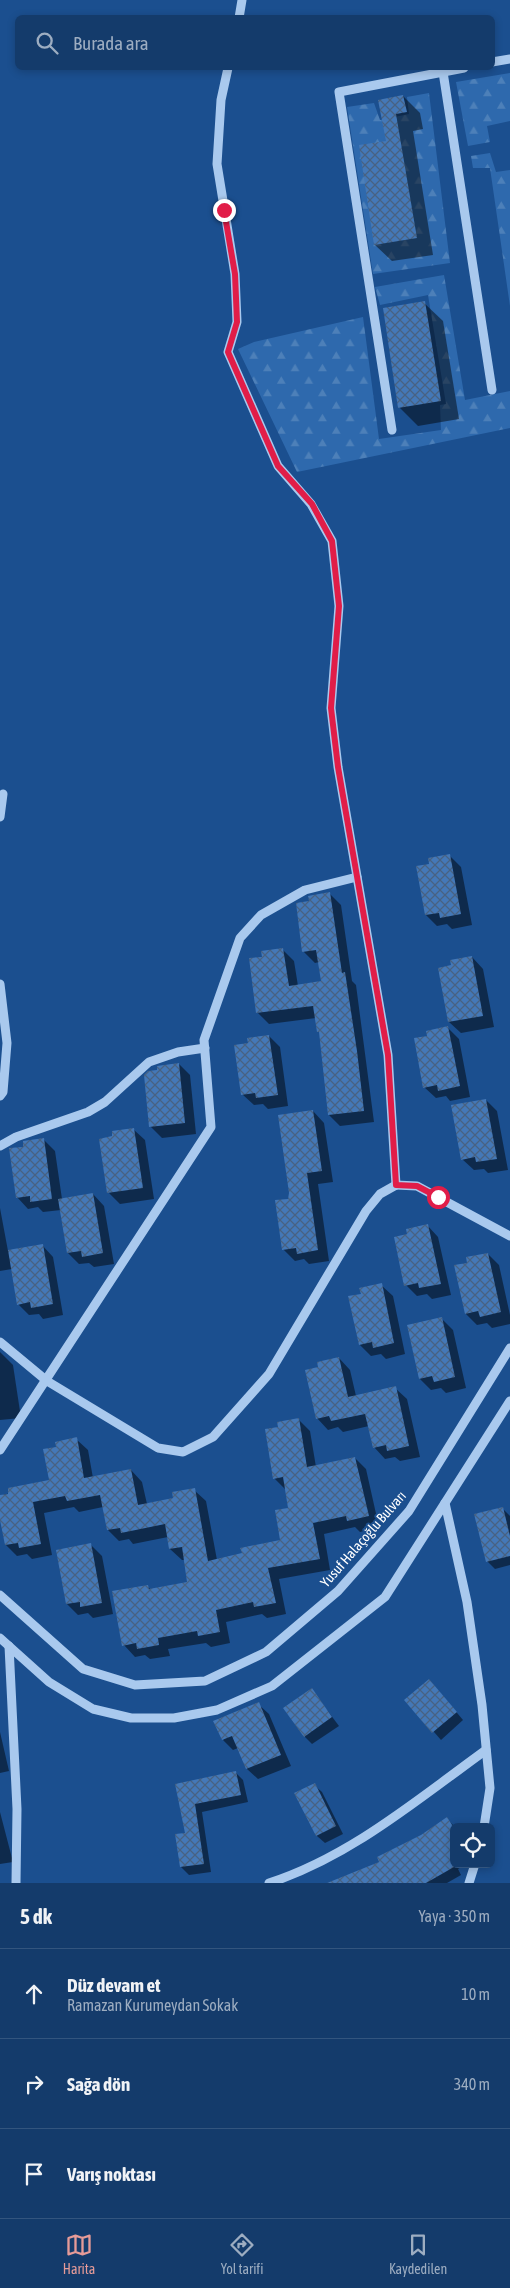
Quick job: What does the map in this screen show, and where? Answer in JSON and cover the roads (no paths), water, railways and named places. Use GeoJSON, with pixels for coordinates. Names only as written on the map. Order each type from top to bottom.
{"type":"FeatureCollection","features":[{"type":"Feature","properties":{"kind":"street"},"geometry":{"type":"LineString","coordinates":[[240,15],[242,0]]}},
{"type":"Feature","properties":{"kind":"street"},"geometry":{"type":"LineString","coordinates":[[495,62],[510,59]]}},
{"type":"Feature","properties":{"kind":"street"},"geometry":{"type":"LineString","coordinates":[[228,70],[221,100],[217,164],[235,274],[237,322],[228,352],[278,466],[312,504],[332,541],[339,606],[331,708],[338,767],[388,1055],[396,1185]]}},
{"type":"Feature","properties":{"kind":"street"},"geometry":{"type":"LineString","coordinates":[[392,430],[340,92],[453,70]]}},
{"type":"Feature","properties":{"kind":"street"},"geometry":{"type":"LineString","coordinates":[[442,72],[492,390]]}},
{"type":"Feature","properties":{"kind":"street"},"geometry":{"type":"LineString","coordinates":[[0,817],[3,794]]}},
{"type":"Feature","properties":{"kind":"street"},"geometry":{"type":"LineString","coordinates":[[0,1450],[47,1381],[210,1126],[204,1040],[240,938],[261,915],[305,890],[357,877]]}},
{"type":"Feature","properties":{"kind":"street"},"geometry":{"type":"LineString","coordinates":[[0,984],[7,1043],[3,1092],[0,1096]]}},
{"type":"Feature","properties":{"kind":"street"},"geometry":{"type":"LineString","coordinates":[[0,1146],[16,1137],[88,1112],[105,1102],[149,1062],[178,1052],[205,1048]]}},
{"type":"Feature","properties":{"kind":"street"},"geometry":{"type":"LineString","coordinates":[[0,1342],[47,1381],[158,1448],[183,1452],[213,1437],[269,1374],[366,1211],[380,1194],[396,1185],[417,1186],[510,1236]]}},
{"type":"Feature","properties":{"kind":"street","name":"Yusuf Halaçoğlu Bulvarı"},"geometry":{"type":"LineString","coordinates":[[0,1595],[83,1669],[135,1685],[205,1681],[266,1652],[338,1591],[409,1511],[510,1348]]}},
{"type":"Feature","properties":{"kind":"street"},"geometry":{"type":"LineString","coordinates":[[0,1638],[49,1682],[94,1709],[131,1718],[174,1718],[217,1710],[272,1686],[385,1597],[510,1401]]}},
{"type":"Feature","properties":{"kind":"street"},"geometry":{"type":"LineString","coordinates":[[445,1503],[467,1602],[486,1750],[490,1788],[485,1823]]}},
{"type":"Feature","properties":{"kind":"street"},"geometry":{"type":"LineString","coordinates":[[9,1646],[17,1810],[16,1883]]}},
{"type":"Feature","properties":{"kind":"street"},"geometry":{"type":"LineString","coordinates":[[269,1883],[299,1873],[367,1835],[486,1750]]}},
{"type":"Feature","properties":{"kind":"street"},"geometry":{"type":"LineString","coordinates":[[469,1883],[474,1868]]}}]}
